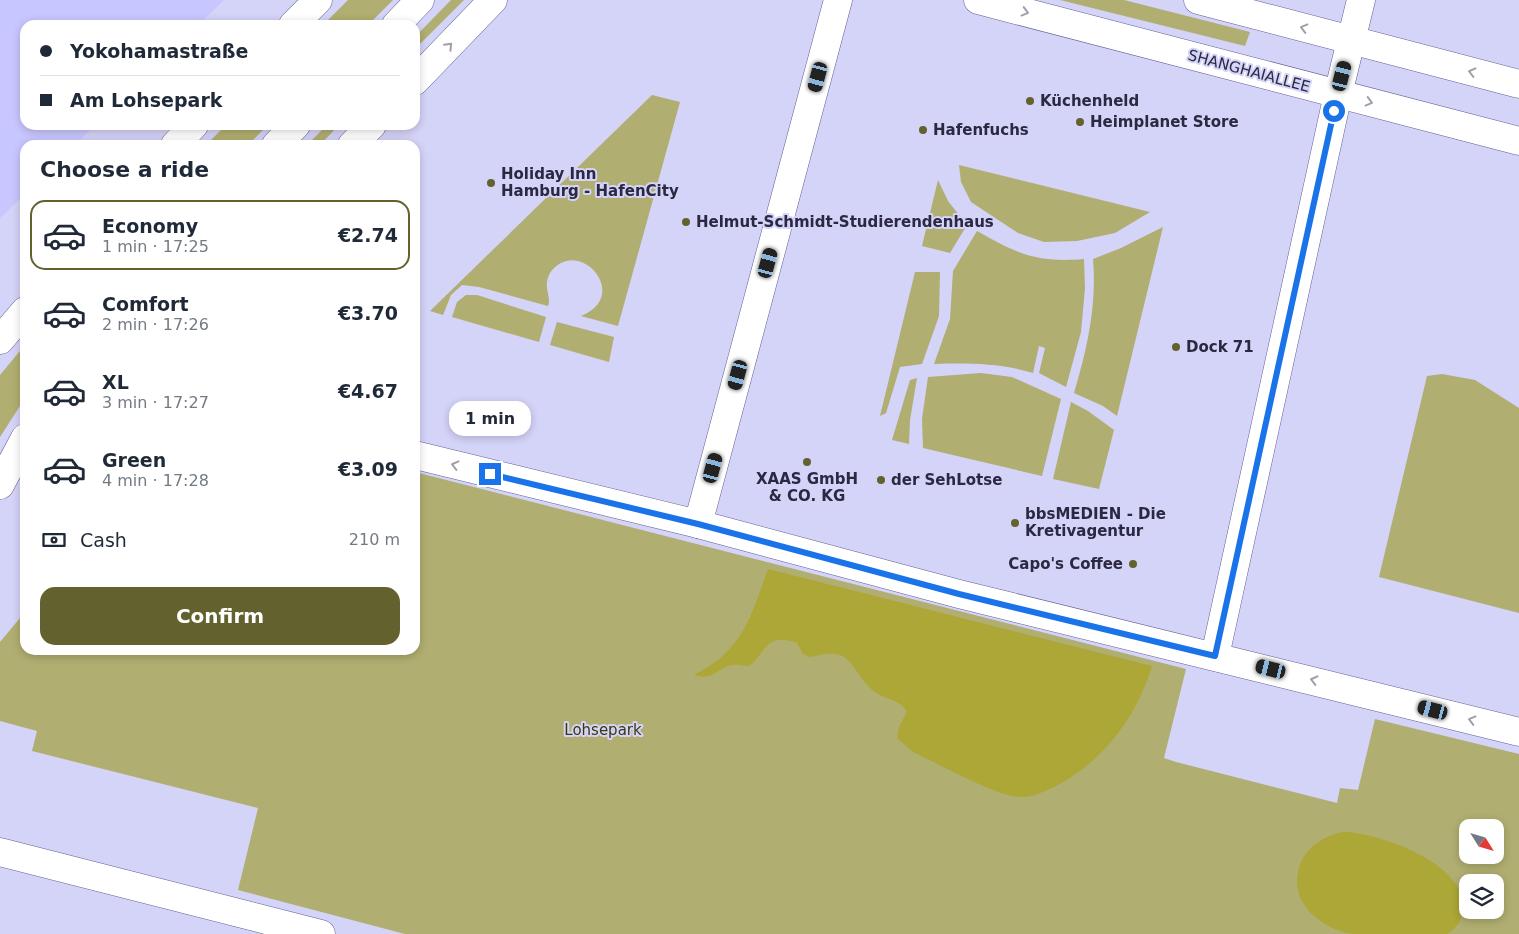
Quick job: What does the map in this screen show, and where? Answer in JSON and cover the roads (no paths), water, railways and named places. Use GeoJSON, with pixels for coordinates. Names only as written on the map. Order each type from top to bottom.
{"type":"FeatureCollection","features":[{"type":"Feature","properties":{"kind":"street"},"geometry":{"type":"LineString","coordinates":[[298,20],[318,0]]}},
{"type":"Feature","properties":{"kind":"street"},"geometry":{"type":"LineString","coordinates":[[401,20],[420,0]]}},
{"type":"Feature","properties":{"kind":"street"},"geometry":{"type":"LineString","coordinates":[[420,76],[494,0]]}},
{"type":"Feature","properties":{"kind":"street"},"geometry":{"type":"LineString","coordinates":[[698,524],[838,0]]}},
{"type":"Feature","properties":{"kind":"street","name":"SHANGHAIALLEE"},"geometry":{"type":"LineString","coordinates":[[978,0],[1519,142]]}},
{"type":"Feature","properties":{"kind":"street"},"geometry":{"type":"LineString","coordinates":[[1198,0],[1519,84]]}},
{"type":"Feature","properties":{"kind":"street"},"geometry":{"type":"LineString","coordinates":[[1215,656],[1338,94],[1361,0]]}},
{"type":"Feature","properties":{"kind":"street"},"geometry":{"type":"LineString","coordinates":[[180,140],[189,130]]}},
{"type":"Feature","properties":{"kind":"street"},"geometry":{"type":"LineString","coordinates":[[281,140],[291,130]]}},
{"type":"Feature","properties":{"kind":"street"},"geometry":{"type":"LineString","coordinates":[[357,140],[367,130]]}},
{"type":"Feature","properties":{"kind":"street"},"geometry":{"type":"LineString","coordinates":[[0,340],[20,317]]}},
{"type":"Feature","properties":{"kind":"street"},"geometry":{"type":"LineString","coordinates":[[0,485],[20,447]]}},
{"type":"Feature","properties":{"kind":"street"},"geometry":{"type":"LineString","coordinates":[[420,456],[698,524],[959,594],[1519,732]]}},
{"type":"Feature","properties":{"kind":"street"},"geometry":{"type":"LineString","coordinates":[[0,499],[20,480]]}},
{"type":"Feature","properties":{"kind":"street"},"geometry":{"type":"LineString","coordinates":[[0,852],[321,934]]}},
{"type":"Feature","properties":{"kind":"place","name":"Küchenheld"},"geometry":{"type":"Point","coordinates":[1030,101]}},
{"type":"Feature","properties":{"kind":"place","name":"Heimplanet Store"},"geometry":{"type":"Point","coordinates":[1080,122]}},
{"type":"Feature","properties":{"kind":"place","name":"Hafenfuchs"},"geometry":{"type":"Point","coordinates":[923,130]}},
{"type":"Feature","properties":{"kind":"place","name":"Holiday Inn Hamburg - HafenCity"},"geometry":{"type":"Point","coordinates":[491,183]}},
{"type":"Feature","properties":{"kind":"place","name":"Helmut-Schmidt-Studierendenhaus"},"geometry":{"type":"Point","coordinates":[686,222]}},
{"type":"Feature","properties":{"kind":"place","name":"Dock 71"},"geometry":{"type":"Point","coordinates":[1176,347]}},
{"type":"Feature","properties":{"kind":"place","name":"XAAS GmbH & CO. KG"},"geometry":{"type":"Point","coordinates":[807,462]}},
{"type":"Feature","properties":{"kind":"place","name":"der SehLotse"},"geometry":{"type":"Point","coordinates":[881,480]}},
{"type":"Feature","properties":{"kind":"place","name":"bbsMEDIEN - Die Kretivagentur"},"geometry":{"type":"Point","coordinates":[1015,523]}},
{"type":"Feature","properties":{"kind":"place","name":"Capo's Coffee"},"geometry":{"type":"Point","coordinates":[1133,564]}},
{"type":"Feature","properties":{"kind":"park label","name":"Lohsepark"},"geometry":{"type":"Point","coordinates":[603,730]}}]}
